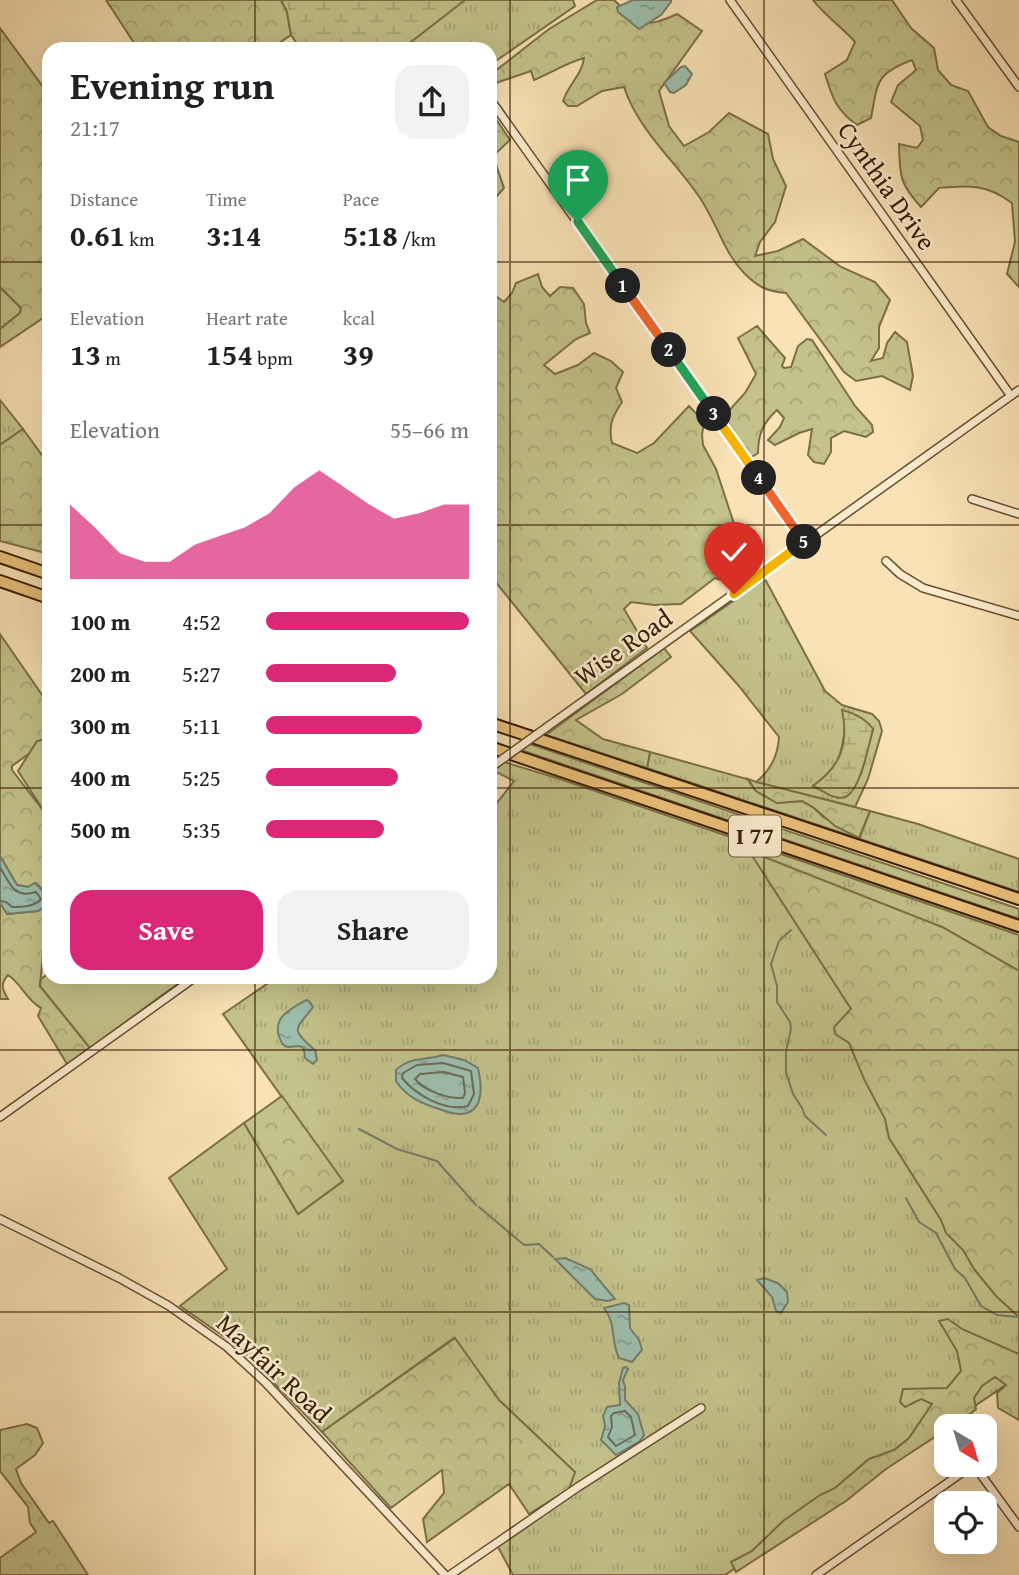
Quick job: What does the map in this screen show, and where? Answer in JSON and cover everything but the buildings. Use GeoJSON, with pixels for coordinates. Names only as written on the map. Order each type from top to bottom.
{"type":"FeatureCollection","features":[{"type":"Feature","properties":{"kind":"highway"},"geometry":{"type":"LineString","coordinates":[[0,557],[42,571]]}},
{"type":"Feature","properties":{"kind":"highway"},"geometry":{"type":"LineString","coordinates":[[0,581],[42,596]]}},
{"type":"Feature","properties":{"kind":"highway","name":"I 77"},"geometry":{"type":"LineString","coordinates":[[497,725],[1019,899]]}},
{"type":"Feature","properties":{"kind":"highway","name":"I 77"},"geometry":{"type":"LineString","coordinates":[[497,749],[1019,926]]}},
{"type":"Feature","properties":{"kind":"street","name":"Cynthia Drive"},"geometry":{"type":"LineString","coordinates":[[730,0],[1011,396]]}},
{"type":"Feature","properties":{"kind":"street"},"geometry":{"type":"LineString","coordinates":[[956,0],[1019,87]]}},
{"type":"Feature","properties":{"kind":"street"},"geometry":{"type":"LineString","coordinates":[[497,109],[805,543]]}},
{"type":"Feature","properties":{"kind":"street","name":"Wise Road"},"geometry":{"type":"LineString","coordinates":[[497,763],[1019,390]]}},
{"type":"Feature","properties":{"kind":"street"},"geometry":{"type":"LineString","coordinates":[[972,499],[1019,514]]}},
{"type":"Feature","properties":{"kind":"street"},"geometry":{"type":"LineString","coordinates":[[886,561],[900,574],[923,588],[1019,616]]}},
{"type":"Feature","properties":{"kind":"street"},"geometry":{"type":"LineString","coordinates":[[0,1117],[186,984]]}},
{"type":"Feature","properties":{"kind":"street","name":"Mayfair Road"},"geometry":{"type":"LineString","coordinates":[[0,1219],[169,1306],[227,1347],[266,1383],[448,1575]]}},
{"type":"Feature","properties":{"kind":"street"},"geometry":{"type":"LineString","coordinates":[[448,1575],[701,1408]]}},
{"type":"Feature","properties":{"kind":"street"},"geometry":{"type":"LineString","coordinates":[[816,1575],[956,1477]]}},
{"type":"Feature","properties":{"kind":"street"},"geometry":{"type":"LineString","coordinates":[[982,1477],[1019,1527]]}},
{"type":"Feature","properties":{"kind":"green space"},"geometry":{"type":"Polygon","coordinates":[[[106,0],[281,0],[287,12],[291,35],[280,42],[133,42],[106,0]]]}},
{"type":"Feature","properties":{"kind":"green space"},"geometry":{"type":"Polygon","coordinates":[[[281,0],[465,0],[411,42],[296,42],[291,35],[287,12],[281,0]]]}},
{"type":"Feature","properties":{"kind":"green space"},"geometry":{"type":"Polygon","coordinates":[[[464,0],[573,0],[575,6],[497,60],[497,42],[409,42],[464,0]]]}},
{"type":"Feature","properties":{"kind":"green space"},"geometry":{"type":"Polygon","coordinates":[[[597,0],[614,0],[630,15],[643,22],[657,22],[677,14],[702,31],[659,91],[669,126],[684,146],[709,132],[729,113],[768,134],[773,159],[786,186],[775,222],[760,242],[755,256],[778,251],[803,239],[841,267],[875,282],[890,300],[879,327],[879,348],[871,361],[883,358],[887,343],[895,332],[907,342],[913,376],[910,390],[882,376],[856,381],[844,372],[786,293],[763,288],[744,273],[731,256],[700,198],[638,117],[624,87],[602,91],[577,106],[568,106],[563,101],[581,69],[584,58],[534,80],[531,71],[497,83],[497,70],[549,29],[597,0]]]}},
{"type":"Feature","properties":{"kind":"green space"},"geometry":{"type":"Polygon","coordinates":[[[813,0],[892,0],[911,28],[934,48],[938,70],[951,85],[968,91],[988,127],[1001,136],[1019,142],[1019,287],[1007,274],[1015,242],[1012,203],[986,189],[959,186],[939,188],[921,207],[908,192],[902,179],[899,144],[917,148],[923,140],[920,126],[891,102],[898,85],[916,70],[912,60],[885,75],[877,88],[871,118],[857,125],[844,114],[836,102],[825,74],[847,60],[855,42],[813,0]]]}},
{"type":"Feature","properties":{"kind":"green space"},"geometry":{"type":"Polygon","coordinates":[[[0,28],[42,85],[42,319],[0,347],[0,329],[20,313],[21,308],[0,287],[0,28]]]}},
{"type":"Feature","properties":{"kind":"green space"},"geometry":{"type":"Polygon","coordinates":[[[497,120],[510,140],[497,152],[497,120]]]}},
{"type":"Feature","properties":{"kind":"green space"},"geometry":{"type":"Polygon","coordinates":[[[497,168],[504,188],[497,196],[497,168]]]}},
{"type":"Feature","properties":{"kind":"green space"},"geometry":{"type":"Polygon","coordinates":[[[538,274],[542,287],[550,296],[560,287],[573,288],[584,304],[590,333],[576,339],[544,365],[555,374],[578,365],[594,353],[611,361],[623,372],[616,388],[622,402],[612,422],[612,443],[637,453],[654,443],[689,406],[704,422],[703,445],[716,469],[738,536],[747,577],[729,583],[715,578],[681,604],[631,602],[624,609],[647,648],[586,694],[497,584],[497,297],[504,302],[516,283],[538,274]]]}},
{"type":"Feature","properties":{"kind":"green space"},"geometry":{"type":"Polygon","coordinates":[[[0,287],[21,308],[20,313],[0,329],[0,287]]]}},
{"type":"Feature","properties":{"kind":"green space"},"geometry":{"type":"Polygon","coordinates":[[[757,326],[785,358],[782,366],[784,368],[791,367],[798,346],[807,339],[812,340],[855,406],[872,425],[873,432],[866,437],[844,431],[831,438],[831,452],[824,464],[814,462],[808,455],[812,429],[775,445],[768,440],[784,418],[777,410],[762,429],[758,453],[750,458],[724,416],[745,393],[756,374],[738,338],[757,326]]]}},
{"type":"Feature","properties":{"kind":"green space"},"geometry":{"type":"Polygon","coordinates":[[[0,400],[23,429],[0,445],[0,400]]]}},
{"type":"Feature","properties":{"kind":"green space"},"geometry":{"type":"Polygon","coordinates":[[[23,429],[42,455],[42,552],[0,541],[0,445],[23,429]]]}},
{"type":"Feature","properties":{"kind":"green space"},"geometry":{"type":"Polygon","coordinates":[[[765,579],[825,691],[842,705],[872,714],[879,721],[882,731],[868,779],[855,807],[756,782],[772,762],[779,737],[690,631],[765,579]],[[845,727],[834,767],[814,785],[838,798],[861,774],[873,729],[845,727]]]}},
{"type":"Feature","properties":{"kind":"green space"},"geometry":{"type":"Polygon","coordinates":[[[0,634],[42,695],[42,744],[12,766],[12,770],[42,809],[42,889],[36,883],[28,887],[17,885],[0,856],[0,634]]]}},
{"type":"Feature","properties":{"kind":"green space"},"geometry":{"type":"Polygon","coordinates":[[[664,648],[671,657],[622,694],[576,720],[603,739],[650,752],[647,768],[546,735],[664,648]]]}},
{"type":"Feature","properties":{"kind":"green space"},"geometry":{"type":"Polygon","coordinates":[[[842,710],[859,717],[873,729],[855,786],[841,798],[813,786],[830,770],[841,753],[844,733],[842,710]]]}},
{"type":"Feature","properties":{"kind":"green space"},"geometry":{"type":"Polygon","coordinates":[[[42,740],[42,808],[18,771],[37,741],[42,740]]]}},
{"type":"Feature","properties":{"kind":"green space"},"geometry":{"type":"Polygon","coordinates":[[[530,744],[1019,909],[1019,919],[521,750],[530,744]]]}},
{"type":"Feature","properties":{"kind":"green space"},"geometry":{"type":"Polygon","coordinates":[[[650,752],[747,779],[756,791],[777,803],[802,801],[823,817],[860,837],[870,811],[918,824],[1019,859],[1019,892],[647,768],[650,752]]]}},
{"type":"Feature","properties":{"kind":"green space"},"geometry":{"type":"Polygon","coordinates":[[[504,762],[560,779],[1019,935],[1019,971],[942,927],[1019,1269],[1019,1376],[963,1414],[934,1414],[934,1434],[725,1575],[513,1575],[497,1545],[564,1499],[575,1472],[499,1400],[454,1338],[322,1432],[239,1347],[180,1306],[227,1269],[169,1178],[244,1123],[298,1214],[342,1182],[223,1014],[267,984],[497,984],[497,803],[514,781],[497,772],[497,767],[504,762]]]}},
{"type":"Feature","properties":{"kind":"green space"},"geometry":{"type":"Polygon","coordinates":[[[748,779],[870,811],[859,838],[835,826],[802,801],[777,803],[756,791],[748,779]]]}},
{"type":"Feature","properties":{"kind":"green space"},"geometry":{"type":"Polygon","coordinates":[[[749,851],[942,927],[1019,971],[1019,1317],[996,1296],[974,1269],[963,1250],[946,1233],[941,1220],[889,1138],[885,1119],[849,1043],[835,1034],[834,1027],[851,1009],[749,851]]]}},
{"type":"Feature","properties":{"kind":"green space"},"geometry":{"type":"Polygon","coordinates":[[[0,903],[8,914],[42,908],[40,986],[90,1048],[67,1064],[38,1016],[41,1008],[31,1001],[8,975],[3,987],[8,999],[0,999],[0,903]]]}},
{"type":"Feature","properties":{"kind":"green space"},"geometry":{"type":"Polygon","coordinates":[[[41,979],[42,984],[177,984],[90,1048],[40,986],[41,979]]]}},
{"type":"Feature","properties":{"kind":"green space"},"geometry":{"type":"Polygon","coordinates":[[[282,1096],[343,1181],[298,1214],[244,1123],[282,1096]]]}},
{"type":"Feature","properties":{"kind":"green space"},"geometry":{"type":"Polygon","coordinates":[[[948,1319],[962,1329],[1019,1354],[1019,1420],[998,1408],[997,1393],[1006,1385],[995,1377],[982,1386],[974,1398],[976,1409],[970,1414],[934,1414],[934,1438],[886,1469],[846,1501],[736,1572],[731,1562],[752,1551],[783,1521],[820,1495],[835,1488],[869,1459],[894,1450],[909,1438],[932,1404],[921,1399],[905,1407],[900,1402],[903,1389],[947,1388],[961,1371],[957,1351],[939,1321],[948,1319]]]}},
{"type":"Feature","properties":{"kind":"green space"},"geometry":{"type":"Polygon","coordinates":[[[455,1338],[499,1400],[575,1472],[569,1489],[529,1514],[509,1484],[427,1542],[423,1519],[444,1493],[442,1470],[391,1508],[322,1432],[455,1338]]]}},
{"type":"Feature","properties":{"kind":"green space"},"geometry":{"type":"Polygon","coordinates":[[[27,1424],[37,1428],[43,1443],[35,1455],[16,1469],[21,1483],[49,1523],[53,1521],[88,1575],[0,1575],[0,1558],[36,1532],[30,1523],[28,1507],[0,1471],[0,1430],[27,1424]]]}},
{"type":"Feature","properties":{"kind":"water"},"geometry":{"type":"Polygon","coordinates":[[[633,0],[671,2],[661,15],[639,29],[618,12],[617,7],[633,0]]]}},
{"type":"Feature","properties":{"kind":"water"},"geometry":{"type":"Polygon","coordinates":[[[685,66],[692,74],[686,85],[674,93],[670,92],[664,83],[685,66]]]}},
{"type":"Feature","properties":{"kind":"water"},"geometry":{"type":"Polygon","coordinates":[[[0,856],[17,885],[28,887],[35,883],[42,890],[42,908],[7,914],[0,903],[0,856]]]}},
{"type":"Feature","properties":{"kind":"water"},"geometry":{"type":"Polygon","coordinates":[[[306,1000],[313,1007],[299,1025],[298,1033],[315,1050],[317,1060],[313,1064],[305,1058],[304,1049],[300,1046],[288,1047],[283,1044],[278,1032],[278,1025],[284,1015],[306,1000]]]}},
{"type":"Feature","properties":{"kind":"water"},"geometry":{"type":"Polygon","coordinates":[[[443,1055],[464,1060],[478,1068],[481,1090],[479,1099],[471,1111],[464,1114],[416,1100],[396,1081],[396,1070],[402,1066],[443,1055]]]}},
{"type":"Feature","properties":{"kind":"water"},"geometry":{"type":"Polygon","coordinates":[[[565,1258],[590,1269],[615,1299],[595,1299],[555,1259],[565,1258]]]}},
{"type":"Feature","properties":{"kind":"water"},"geometry":{"type":"Polygon","coordinates":[[[764,1278],[778,1283],[787,1292],[788,1302],[781,1313],[776,1311],[772,1297],[757,1280],[764,1278]]]}},
{"type":"Feature","properties":{"kind":"water"},"geometry":{"type":"Polygon","coordinates":[[[624,1303],[629,1305],[630,1328],[639,1340],[642,1350],[632,1362],[619,1358],[611,1320],[604,1308],[624,1303]]]}},
{"type":"Feature","properties":{"kind":"water"},"geometry":{"type":"Polygon","coordinates":[[[623,1368],[628,1369],[623,1380],[625,1400],[638,1414],[644,1435],[640,1441],[616,1455],[601,1440],[605,1426],[603,1416],[607,1407],[620,1405],[619,1383],[623,1368]]]}},
{"type":"Feature","properties":{"kind":"waterway"},"geometry":{"type":"LineString","coordinates":[[791,930],[779,941],[771,964],[777,986],[777,1002],[790,1022],[791,1029],[786,1051],[786,1072],[793,1094],[805,1116],[826,1135]]}},
{"type":"Feature","properties":{"kind":"waterway"},"geometry":{"type":"LineString","coordinates":[[359,1129],[397,1149],[437,1161],[476,1205]]}},
{"type":"Feature","properties":{"kind":"waterway"},"geometry":{"type":"LineString","coordinates":[[906,1198],[919,1222],[936,1233],[955,1269],[965,1278],[981,1306],[997,1315],[1019,1317]]}},
{"type":"Feature","properties":{"kind":"waterway"},"geometry":{"type":"LineString","coordinates":[[479,1207],[524,1245],[539,1244],[553,1257]]}},
{"type":"Feature","properties":{"kind":"route"},"geometry":{"type":"LineString","coordinates":[[578,222],[805,543],[734,594]]}}]}
